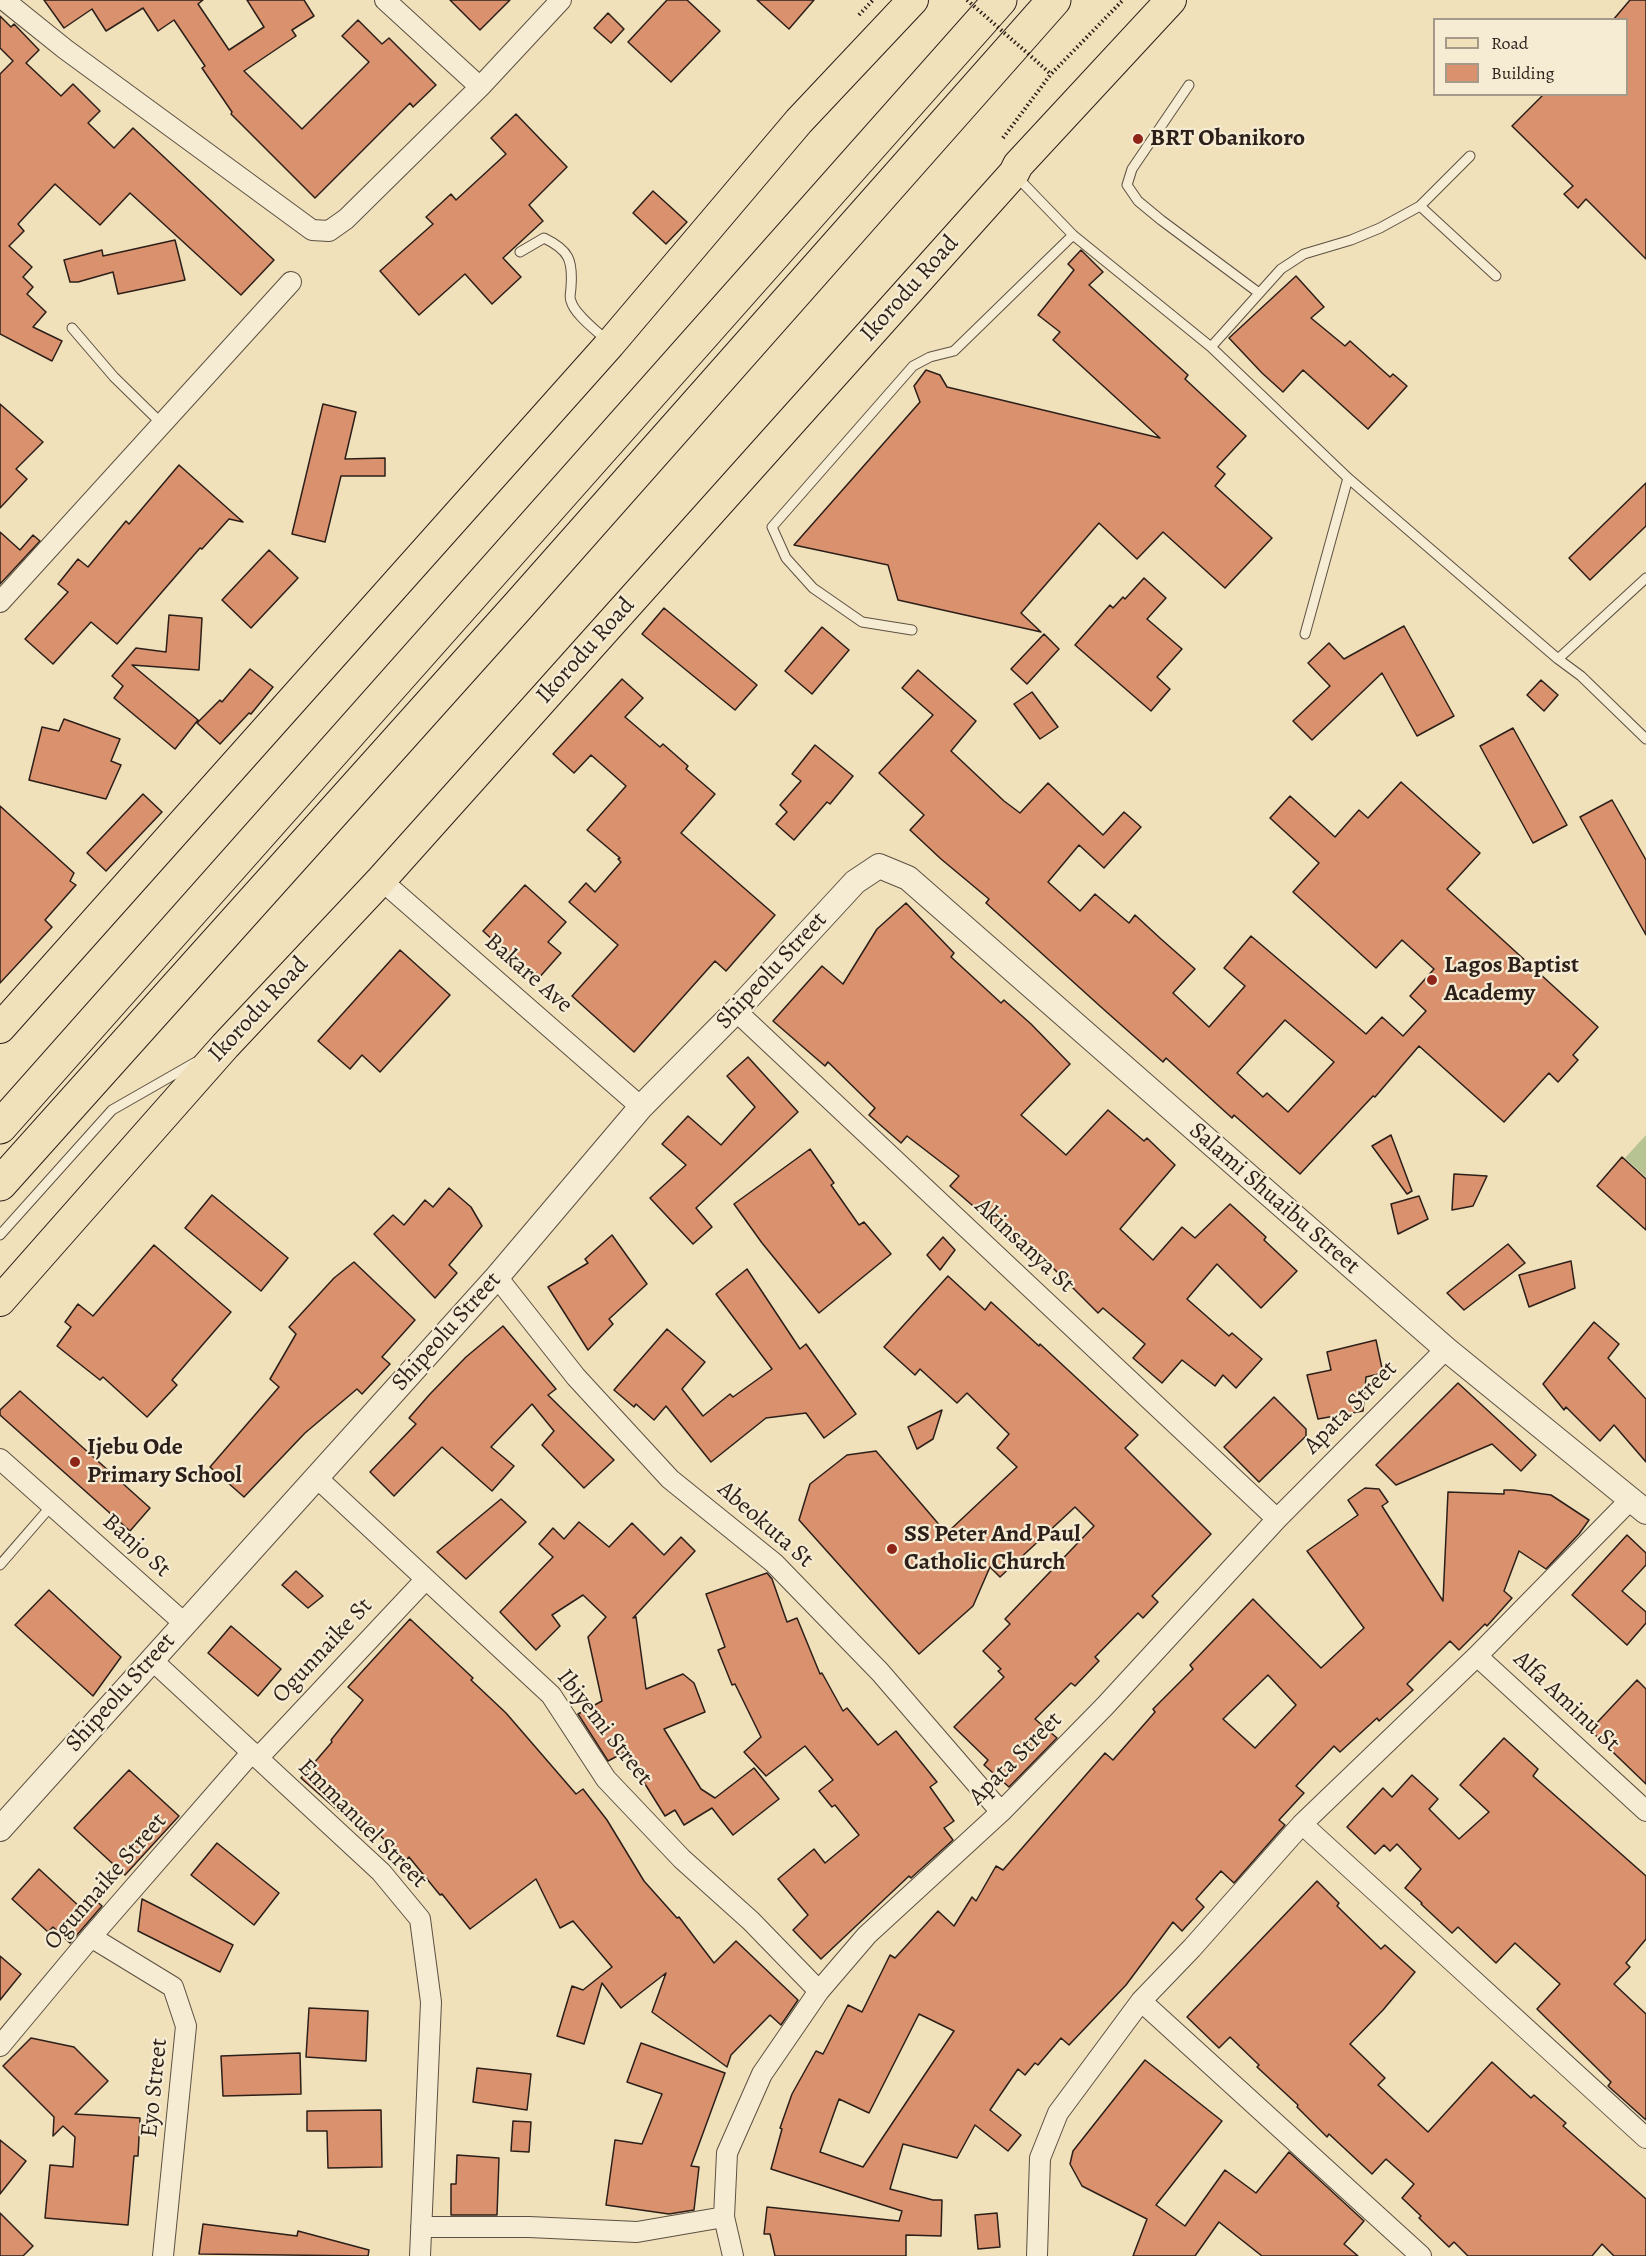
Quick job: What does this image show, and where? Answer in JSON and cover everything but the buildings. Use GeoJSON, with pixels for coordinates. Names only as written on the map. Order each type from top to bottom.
{"type":"FeatureCollection","features":[{"type":"Feature","properties":{"kind":"highway"},"geometry":{"type":"LineString","coordinates":[[0,1127],[1000,0]]}},
{"type":"Feature","properties":{"kind":"highway"},"geometry":{"type":"LineString","coordinates":[[0,1184],[535,587],[1054,0]]}},
{"type":"Feature","properties":{"kind":"main road"},"geometry":{"type":"LineString","coordinates":[[0,1028],[610,344],[799,122],[913,0]]}},
{"type":"Feature","properties":{"kind":"main road","name":"Ikorodu Road"},"geometry":{"type":"LineString","coordinates":[[0,1301],[225,1046],[381,880],[1014,173],[1018,165],[1171,0]]}},
{"type":"Feature","properties":{"kind":"street"},"geometry":{"type":"LineString","coordinates":[[4,0],[65,49],[312,230],[329,231],[346,219],[480,87],[561,0]]}},
{"type":"Feature","properties":{"kind":"street"},"geometry":{"type":"LineString","coordinates":[[385,0],[480,87]]}},
{"type":"Feature","properties":{"kind":"street"},"geometry":{"type":"LineString","coordinates":[[0,602],[291,282]]}},
{"type":"Feature","properties":{"kind":"street","name":"Shipeolu Street"},"geometry":{"type":"LineString","coordinates":[[0,1829],[497,1277],[641,1107],[736,1011],[855,882],[879,866],[908,878]]}},
{"type":"Feature","properties":{"kind":"street","name":"Salami Shuaibu Street"},"geometry":{"type":"LineString","coordinates":[[908,878],[1446,1349],[1638,1506]]}},
{"type":"Feature","properties":{"kind":"street","name":"Bakare Ave"},"geometry":{"type":"LineString","coordinates":[[381,880],[641,1107]]}},
{"type":"Feature","properties":{"kind":"street","name":"Akinsanya St"},"geometry":{"type":"LineString","coordinates":[[736,1011],[1277,1519]]}},
{"type":"Feature","properties":{"kind":"street","name":"Abeokuta St"},"geometry":{"type":"LineString","coordinates":[[497,1277],[576,1377],[670,1479],[774,1563],[880,1672],[1001,1812]]}},
{"type":"Feature","properties":{"kind":"street","name":"Apata Street"},"geometry":{"type":"LineString","coordinates":[[733,2256],[724,2217],[728,2153],[762,2074],[819,1991],[867,1935],[1001,1812],[1105,1706],[1277,1519],[1446,1349]]}},
{"type":"Feature","properties":{"kind":"street","name":"Banjo St"},"geometry":{"type":"LineString","coordinates":[[0,1459],[184,1623]]}},
{"type":"Feature","properties":{"kind":"street","name":"Ibiyemi Street"},"geometry":{"type":"LineString","coordinates":[[316,1477],[551,1695],[606,1779],[682,1859],[751,1921],[819,1991]]}},
{"type":"Feature","properties":{"kind":"street"},"geometry":{"type":"LineString","coordinates":[[1037,2256],[1040,2158],[1058,2113],[1141,2001],[1192,1948],[1302,1824],[1638,1506]]}},
{"type":"Feature","properties":{"kind":"street","name":"Ogunnaike St"},"geometry":{"type":"LineString","coordinates":[[255,1755],[426,1579]]}},
{"type":"Feature","properties":{"kind":"street","name":"Alfa Aminu St"},"geometry":{"type":"LineString","coordinates":[[1478,1656],[1646,1810]]}},
{"type":"Feature","properties":{"kind":"street","name":"Emmanuel Street"},"geometry":{"type":"LineString","coordinates":[[152,1660],[381,1872],[420,1919],[431,2002],[420,2256]]}},
{"type":"Feature","properties":{"kind":"street","name":"Ogunnaike Street"},"geometry":{"type":"LineString","coordinates":[[0,2046],[91,1937],[255,1755]]}},
{"type":"Feature","properties":{"kind":"street"},"geometry":{"type":"LineString","coordinates":[[1302,1824],[1646,2138]]}},
{"type":"Feature","properties":{"kind":"street","name":"Eyo Street"},"geometry":{"type":"LineString","coordinates":[[91,1937],[173,1987],[186,2026],[163,2256]]}},
{"type":"Feature","properties":{"kind":"street"},"geometry":{"type":"LineString","coordinates":[[1141,2001],[1421,2256]]}},
{"type":"Feature","properties":{"kind":"street"},"geometry":{"type":"LineString","coordinates":[[421,2228],[529,2227],[637,2232],[724,2217]]}},
{"type":"Feature","properties":{"kind":"lane"},"geometry":{"type":"LineString","coordinates":[[1190,85],[1132,169],[1127,185],[1138,201],[1161,220],[1259,293]]}},
{"type":"Feature","properties":{"kind":"lane"},"geometry":{"type":"LineString","coordinates":[[1211,347],[1281,269],[1304,254],[1351,240],[1380,228],[1420,206],[1470,156]]}},
{"type":"Feature","properties":{"kind":"lane"},"geometry":{"type":"LineString","coordinates":[[1014,173],[1072,235],[1211,347],[1348,478],[1558,659],[1581,676],[1646,739]]}},
{"type":"Feature","properties":{"kind":"lane"},"geometry":{"type":"LineString","coordinates":[[1420,206],[1496,276]]}},
{"type":"Feature","properties":{"kind":"lane"},"geometry":{"type":"LineString","coordinates":[[912,630],[862,622],[813,588],[786,558],[772,527],[913,366],[930,357],[954,351],[1072,235]]}},
{"type":"Feature","properties":{"kind":"lane"},"geometry":{"type":"LineString","coordinates":[[520,252],[544,238],[558,245],[570,258],[572,274],[570,301],[582,317],[610,344]]}},
{"type":"Feature","properties":{"kind":"lane"},"geometry":{"type":"LineString","coordinates":[[72,327],[114,377],[161,423]]}},
{"type":"Feature","properties":{"kind":"lane"},"geometry":{"type":"LineString","coordinates":[[1305,634],[1348,478]]}},
{"type":"Feature","properties":{"kind":"lane"},"geometry":{"type":"LineString","coordinates":[[1558,659],[1646,578]]}},
{"type":"Feature","properties":{"kind":"lane"},"geometry":{"type":"LineString","coordinates":[[0,1235],[112,1110],[225,1046]]}},
{"type":"Feature","properties":{"kind":"lane"},"geometry":{"type":"LineString","coordinates":[[0,1565],[52,1505]]}},
{"type":"Feature","properties":{"kind":"path"},"geometry":{"type":"LineString","coordinates":[[967,0],[1051,74]]}},
{"type":"Feature","properties":{"kind":"path"},"geometry":{"type":"LineString","coordinates":[[1003,138],[1051,74],[1123,0]]}},
{"type":"Feature","properties":{"kind":"green space"},"geometry":{"type":"Polygon","coordinates":[[[1646,1135],[1646,1177],[1625,1158],[1646,1135]]]}},
{"type":"Feature","properties":{"kind":"place","name":"BRT Obanikoro"},"geometry":{"type":"Point","coordinates":[1138,139]}},
{"type":"Feature","properties":{"kind":"place","name":"Lagos Baptist Academy"},"geometry":{"type":"Point","coordinates":[1432,980]}},
{"type":"Feature","properties":{"kind":"place","name":"Ijebu Ode Primary School"},"geometry":{"type":"Point","coordinates":[75,1462]}},
{"type":"Feature","properties":{"kind":"place","name":"SS Peter And Paul Catholic Church"},"geometry":{"type":"Point","coordinates":[892,1549]}}]}
